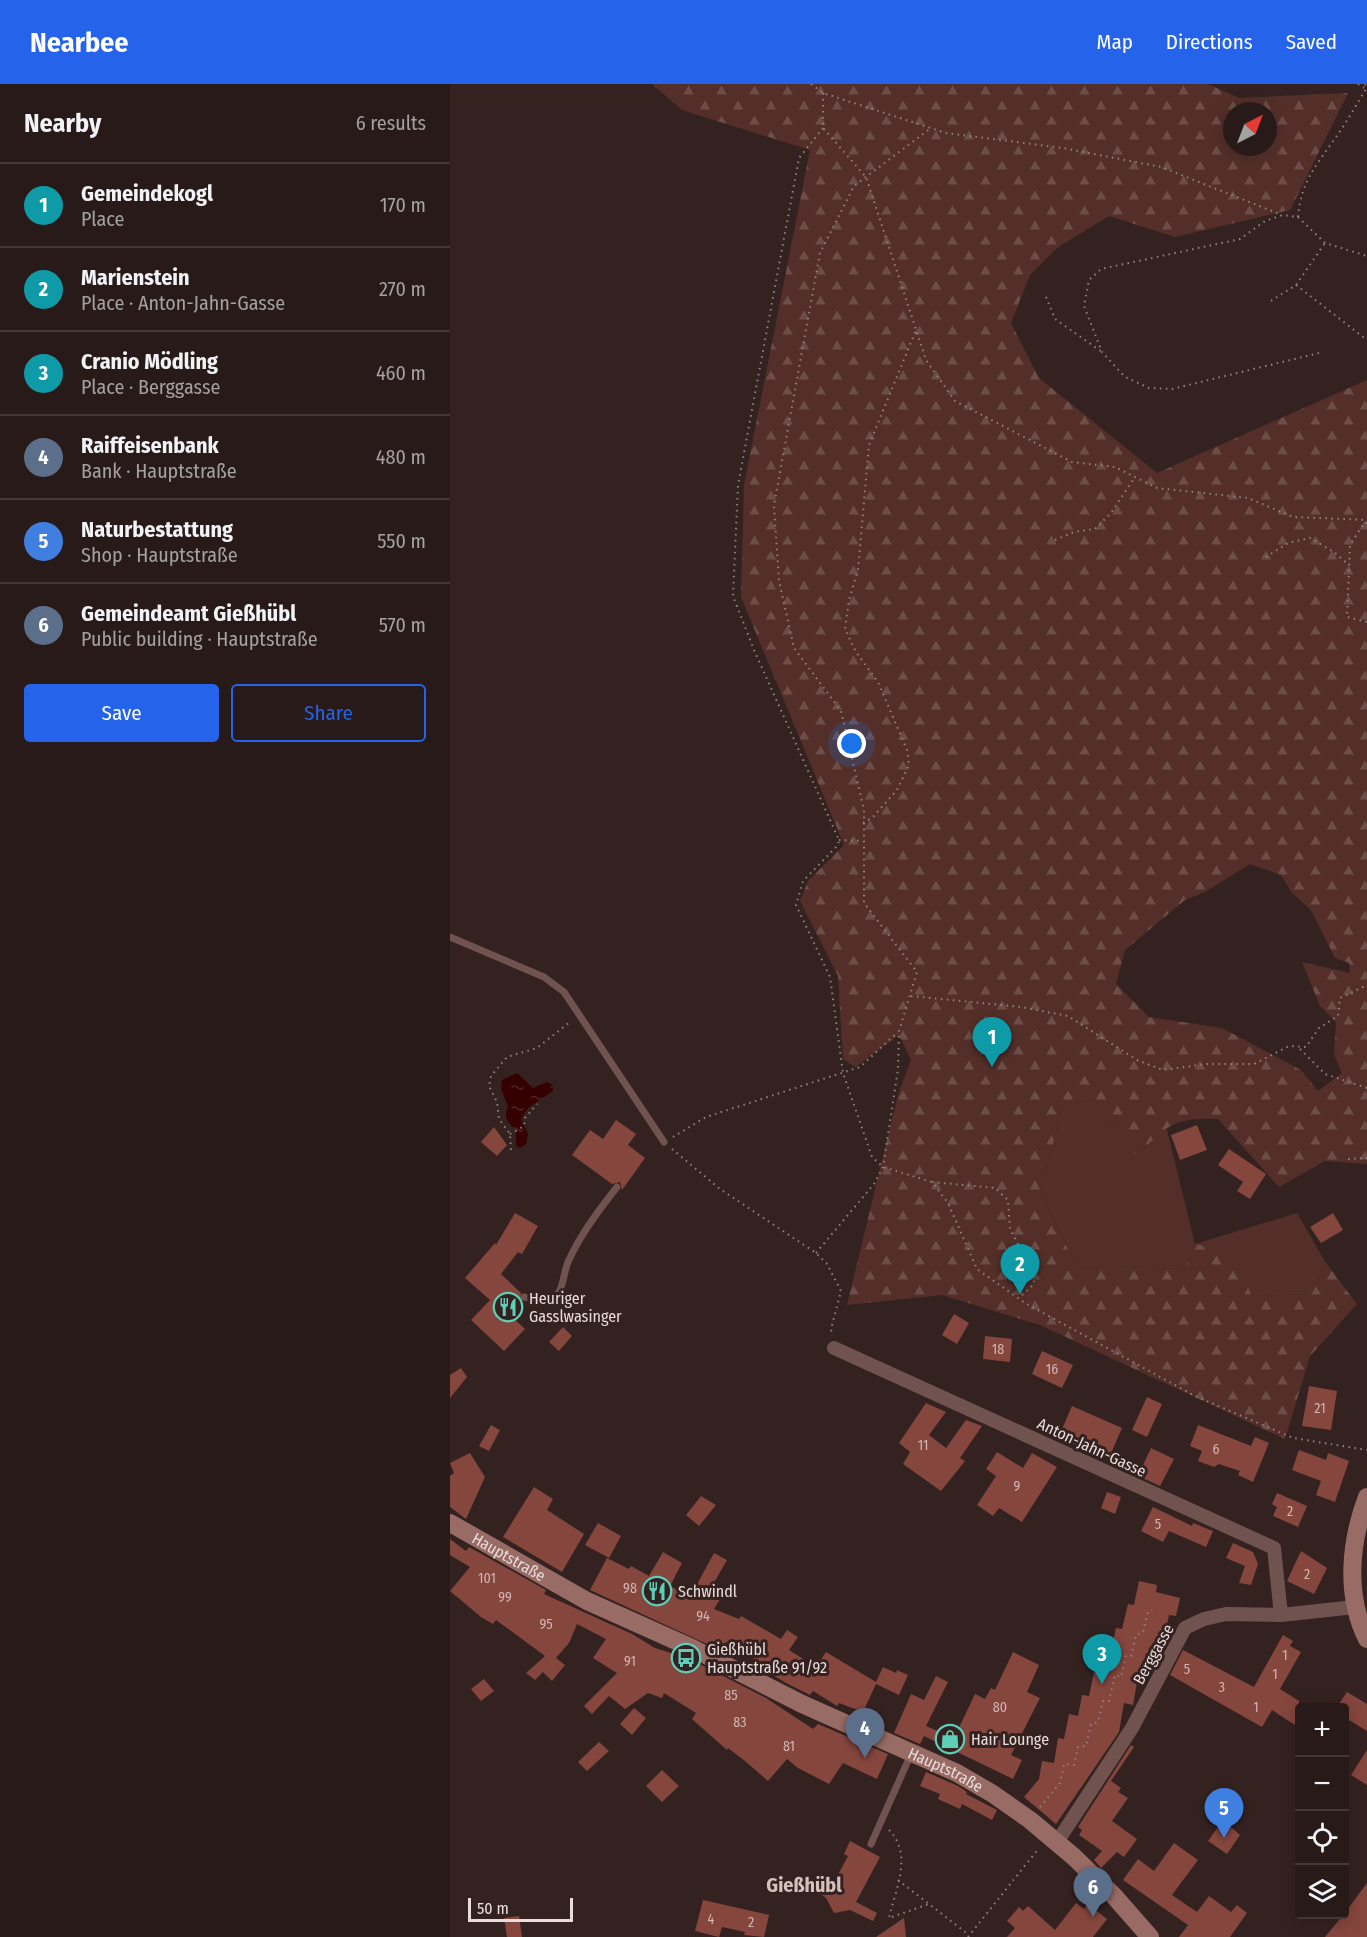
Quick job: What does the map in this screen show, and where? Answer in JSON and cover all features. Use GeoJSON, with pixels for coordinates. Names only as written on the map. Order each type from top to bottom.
{"type":"FeatureCollection","features":[{"type":"Feature","properties":{"kind":"street","name":"Anton-Jahn-Gasse"},"geometry":{"type":"LineString","coordinates":[[834,1347],[1274,1548],[1281,1615]]}},
{"type":"Feature","properties":{"kind":"street"},"geometry":{"type":"LineString","coordinates":[[1367,1497],[1355,1535],[1353,1572],[1355,1607],[1367,1639]]}},
{"type":"Feature","properties":{"kind":"street","name":"Hauptstraße"},"geometry":{"type":"LineString","coordinates":[[450,1523],[587,1601],[692,1648],[802,1704],[957,1773],[1030,1820],[1053,1838],[1114,1896],[1150,1937]]}},
{"type":"Feature","properties":{"kind":"street","name":"Berggasse"},"geometry":{"type":"LineString","coordinates":[[1053,1838],[1132,1728],[1185,1628],[1204,1618],[1226,1614],[1281,1615],[1355,1607]]}},
{"type":"Feature","properties":{"kind":"lane"},"geometry":{"type":"LineString","coordinates":[[450,937],[544,977],[564,992],[664,1142]]}},
{"type":"Feature","properties":{"kind":"lane"},"geometry":{"type":"LineString","coordinates":[[524,1297],[552,1299],[559,1293],[568,1263],[589,1225],[616,1187]]}},
{"type":"Feature","properties":{"kind":"lane"},"geometry":{"type":"LineString","coordinates":[[871,1844],[912,1752]]}},
{"type":"Feature","properties":{"kind":"path"},"geometry":{"type":"LineString","coordinates":[[811,84],[823,93],[946,133],[1063,148],[1161,167],[1283,215],[1298,218],[1325,243],[1367,256]]}},
{"type":"Feature","properties":{"kind":"path"},"geometry":{"type":"LineString","coordinates":[[1358,84],[1366,89]]}},
{"type":"Feature","properties":{"kind":"path"},"geometry":{"type":"LineString","coordinates":[[1298,218],[1300,198],[1306,181],[1366,89],[1365,84]]}},
{"type":"Feature","properties":{"kind":"path"},"geometry":{"type":"LineString","coordinates":[[823,93],[824,128],[866,177],[926,360],[955,401],[1072,462],[1115,467],[1157,488],[1248,498],[1293,517],[1367,521]]}},
{"type":"Feature","properties":{"kind":"path"},"geometry":{"type":"LineString","coordinates":[[824,128],[799,158],[738,485],[733,596],[754,650],[839,840],[838,845],[803,881],[796,905],[830,978],[843,1073],[872,1157],[884,1167],[932,1182],[995,1188],[1008,1200],[1010,1229],[1035,1276],[1033,1285],[1019,1299]]}},
{"type":"Feature","properties":{"kind":"path"},"geometry":{"type":"LineString","coordinates":[[816,1253],[874,1184],[884,1167],[897,1069],[898,1031],[917,972],[864,903],[864,810],[841,711],[794,648],[779,581],[774,505],[820,253],[854,186],[931,128]]}},
{"type":"Feature","properties":{"kind":"path"},"geometry":{"type":"LineString","coordinates":[[1102,352],[1084,306],[1089,280],[1101,269],[1240,239],[1264,221],[1283,215]]}},
{"type":"Feature","properties":{"kind":"path"},"geometry":{"type":"LineString","coordinates":[[1271,301],[1296,285],[1325,243]]}},
{"type":"Feature","properties":{"kind":"path"},"geometry":{"type":"LineString","coordinates":[[1296,285],[1367,340]]}},
{"type":"Feature","properties":{"kind":"path"},"geometry":{"type":"LineString","coordinates":[[1046,297],[1055,319],[1102,352],[1125,377],[1149,388],[1172,389],[1319,353]]}},
{"type":"Feature","properties":{"kind":"path"},"geometry":{"type":"LineString","coordinates":[[863,823],[872,818],[897,790],[909,765],[907,750],[878,682],[856,652],[845,629],[858,570],[869,445],[916,330]]}},
{"type":"Feature","properties":{"kind":"path"},"geometry":{"type":"LineString","coordinates":[[1055,540],[1074,532],[1095,529],[1111,513],[1135,477]]}},
{"type":"Feature","properties":{"kind":"path"},"geometry":{"type":"LineString","coordinates":[[1367,521],[1350,545],[1347,617],[1367,621]]}},
{"type":"Feature","properties":{"kind":"path"},"geometry":{"type":"LineString","coordinates":[[1266,557],[1288,543],[1310,538],[1334,552],[1349,565]]}},
{"type":"Feature","properties":{"kind":"path"},"geometry":{"type":"LineString","coordinates":[[839,840],[863,841]]}},
{"type":"Feature","properties":{"kind":"path"},"geometry":{"type":"LineString","coordinates":[[1298,1048],[1306,1047],[1319,1028],[1338,1016],[1340,998],[1367,985]]}},
{"type":"Feature","properties":{"kind":"path"},"geometry":{"type":"LineString","coordinates":[[911,996],[1022,1007],[1068,1016],[1137,1060],[1163,1070],[1206,1064],[1254,1064],[1289,1046],[1310,1055],[1325,1074],[1367,1088]]}},
{"type":"Feature","properties":{"kind":"path"},"geometry":{"type":"LineString","coordinates":[[512,1150],[510,1134],[499,1119],[497,1102],[489,1086],[491,1077],[507,1057],[537,1048],[565,1025]]}},
{"type":"Feature","properties":{"kind":"path"},"geometry":{"type":"LineString","coordinates":[[834,1347],[831,1329],[840,1291],[827,1264],[816,1253],[720,1190],[664,1142],[706,1117],[860,1067],[898,1031]]}},
{"type":"Feature","properties":{"kind":"path"},"geometry":{"type":"LineString","coordinates":[[510,1134],[524,1126],[525,1118],[537,1104]]}},
{"type":"Feature","properties":{"kind":"path"},"geometry":{"type":"LineString","coordinates":[[1348,1159],[1367,1158]]}},
{"type":"Feature","properties":{"kind":"path"},"geometry":{"type":"LineString","coordinates":[[932,1182],[948,1203],[977,1269],[1019,1299],[1155,1376],[1224,1409],[1293,1438],[1367,1450]]}},
{"type":"Feature","properties":{"kind":"path"},"geometry":{"type":"LineString","coordinates":[[1030,1820],[1060,1783],[1064,1764],[1074,1765],[1078,1747],[1086,1746],[1091,1724],[1098,1722],[1103,1701],[1109,1701],[1115,1675],[1121,1677],[1126,1656],[1131,1656],[1136,1635],[1143,1632],[1148,1612],[1152,1610]]}},
{"type":"Feature","properties":{"kind":"path"},"geometry":{"type":"LineString","coordinates":[[881,1821],[896,1837],[904,1857],[889,1918],[929,1904]]}},
{"type":"Feature","properties":{"kind":"path"},"geometry":{"type":"LineString","coordinates":[[898,1880],[968,1936],[1053,1838]]}},
{"type":"Feature","properties":{"kind":"green space"},"geometry":{"type":"Polygon","coordinates":[[[652,84],[1208,84],[1239,98],[1348,93],[1290,210],[1175,237],[1109,216],[1058,247],[1030,275],[1011,323],[1039,378],[1157,473],[1367,380],[1367,1164],[1325,1161],[1279,1187],[1218,1119],[1191,1120],[1172,1126],[1156,1137],[1137,1156],[1093,1099],[1062,1107],[1041,1193],[1077,1268],[1186,1265],[1195,1244],[1232,1253],[1252,1296],[1312,1294],[1326,1263],[1357,1304],[1310,1356],[1285,1439],[1040,1325],[942,1295],[847,1305],[898,1095],[911,1060],[899,1035],[855,1067],[843,1059],[838,976],[800,901],[808,881],[844,845],[741,597],[744,485],[810,150],[682,110],[652,84]],[[1250,864],[1205,892],[1185,900],[1125,950],[1116,984],[1149,1017],[1222,1028],[1301,1070],[1318,1091],[1342,1073],[1334,1055],[1336,1022],[1320,1006],[1302,962],[1350,973],[1349,963],[1335,958],[1311,910],[1292,893],[1281,875],[1250,864]]]}},
{"type":"Feature","properties":{"kind":"green space"},"geometry":{"type":"Polygon","coordinates":[[[1093,1099],[1137,1156],[1166,1126],[1195,1244],[1297,1213],[1326,1263],[1312,1294],[1252,1296],[1232,1254],[1195,1245],[1187,1265],[1077,1268],[1041,1193],[1062,1107],[1093,1099]]]}},
{"type":"Feature","properties":{"kind":"water"},"geometry":{"type":"Polygon","coordinates":[[[517,1073],[533,1088],[547,1082],[553,1085],[553,1091],[528,1108],[521,1119],[528,1134],[526,1144],[520,1148],[516,1145],[516,1131],[506,1117],[508,1106],[501,1089],[502,1080],[517,1073]]]}},
{"type":"Feature","properties":{"kind":"building"},"geometry":{"type":"Polygon","coordinates":[[[616,1120],[636,1134],[628,1145],[645,1158],[622,1190],[620,1182],[612,1184],[572,1155],[590,1130],[603,1139],[616,1120]]]}},
{"type":"Feature","properties":{"kind":"building"},"geometry":{"type":"Polygon","coordinates":[[[1197,1125],[1207,1150],[1180,1160],[1171,1135],[1197,1125]]]}},
{"type":"Feature","properties":{"kind":"building"},"geometry":{"type":"Polygon","coordinates":[[[494,1127],[507,1145],[497,1156],[481,1142],[494,1127]]]}},
{"type":"Feature","properties":{"kind":"building"},"geometry":{"type":"Polygon","coordinates":[[[1229,1149],[1266,1174],[1250,1199],[1237,1191],[1243,1182],[1218,1165],[1229,1149]]]}},
{"type":"Feature","properties":{"kind":"building"},"geometry":{"type":"Polygon","coordinates":[[[515,1213],[538,1226],[522,1254],[518,1252],[501,1274],[521,1293],[520,1301],[508,1313],[525,1329],[504,1351],[471,1320],[490,1300],[465,1278],[495,1243],[496,1245],[515,1213]]]}},
{"type":"Feature","properties":{"kind":"building"},"geometry":{"type":"Polygon","coordinates":[[[1333,1213],[1343,1230],[1321,1243],[1310,1227],[1333,1213]]]}},
{"type":"Feature","properties":{"kind":"building"},"geometry":{"type":"Polygon","coordinates":[[[954,1314],[969,1323],[957,1344],[942,1335],[954,1314]]]}},
{"type":"Feature","properties":{"kind":"building"},"geometry":{"type":"Polygon","coordinates":[[[563,1327],[572,1336],[559,1351],[549,1342],[563,1327]]]}},
{"type":"Feature","properties":{"kind":"building"},"geometry":{"type":"Polygon","coordinates":[[[985,1336],[1012,1339],[1010,1362],[983,1359],[985,1336]]]}},
{"type":"Feature","properties":{"kind":"building"},"geometry":{"type":"Polygon","coordinates":[[[1042,1351],[1073,1365],[1062,1388],[1032,1374],[1042,1351]]]}},
{"type":"Feature","properties":{"kind":"building"},"geometry":{"type":"Polygon","coordinates":[[[461,1368],[467,1377],[450,1398],[450,1375],[461,1368]]]}},
{"type":"Feature","properties":{"kind":"building"},"geometry":{"type":"Polygon","coordinates":[[[1309,1386],[1337,1391],[1331,1430],[1302,1426],[1309,1386]]]}},
{"type":"Feature","properties":{"kind":"building"},"geometry":{"type":"Polygon","coordinates":[[[1147,1397],[1162,1404],[1147,1437],[1132,1430],[1147,1397]]]}},
{"type":"Feature","properties":{"kind":"building"},"geometry":{"type":"Polygon","coordinates":[[[926,1403],[946,1412],[929,1435],[946,1448],[966,1420],[982,1426],[960,1458],[965,1461],[941,1491],[903,1464],[910,1452],[899,1443],[926,1403]]]}},
{"type":"Feature","properties":{"kind":"building"},"geometry":{"type":"Polygon","coordinates":[[[1072,1406],[1122,1428],[1109,1458],[1058,1438],[1072,1406]]]}},
{"type":"Feature","properties":{"kind":"building"},"geometry":{"type":"Polygon","coordinates":[[[491,1425],[500,1430],[489,1451],[479,1446],[491,1425]]]}},
{"type":"Feature","properties":{"kind":"building"},"geometry":{"type":"Polygon","coordinates":[[[1198,1425],[1251,1446],[1255,1437],[1269,1443],[1253,1482],[1238,1475],[1240,1471],[1219,1464],[1214,1467],[1198,1461],[1202,1451],[1190,1446],[1198,1425]]]}},
{"type":"Feature","properties":{"kind":"building"},"geometry":{"type":"Polygon","coordinates":[[[1151,1448],[1174,1459],[1160,1486],[1138,1476],[1151,1448]]]}},
{"type":"Feature","properties":{"kind":"building"},"geometry":{"type":"Polygon","coordinates":[[[1299,1450],[1326,1460],[1328,1453],[1349,1461],[1335,1502],[1316,1495],[1321,1481],[1292,1470],[1299,1450]]]}},
{"type":"Feature","properties":{"kind":"building"},"geometry":{"type":"Polygon","coordinates":[[[997,1452],[1023,1468],[1032,1453],[1057,1467],[1022,1522],[999,1508],[993,1516],[977,1505],[996,1476],[986,1469],[997,1452]]]}},
{"type":"Feature","properties":{"kind":"building"},"geometry":{"type":"Polygon","coordinates":[[[470,1453],[485,1477],[466,1519],[450,1507],[450,1476],[454,1473],[450,1463],[470,1453]]]}},
{"type":"Feature","properties":{"kind":"building"},"geometry":{"type":"Polygon","coordinates":[[[534,1487],[553,1499],[547,1510],[584,1534],[562,1572],[503,1537],[534,1487]]]}},
{"type":"Feature","properties":{"kind":"building"},"geometry":{"type":"Polygon","coordinates":[[[1107,1492],[1121,1497],[1115,1514],[1101,1508],[1107,1492]]]}},
{"type":"Feature","properties":{"kind":"building"},"geometry":{"type":"Polygon","coordinates":[[[1277,1493],[1307,1506],[1298,1527],[1273,1516],[1277,1507],[1272,1504],[1277,1493]]]}},
{"type":"Feature","properties":{"kind":"building"},"geometry":{"type":"Polygon","coordinates":[[[701,1496],[716,1505],[699,1526],[686,1515],[701,1496]]]}},
{"type":"Feature","properties":{"kind":"building"},"geometry":{"type":"Polygon","coordinates":[[[1153,1507],[1192,1526],[1193,1523],[1213,1531],[1206,1547],[1169,1531],[1163,1542],[1141,1531],[1153,1507]]]}},
{"type":"Feature","properties":{"kind":"building"},"geometry":{"type":"Polygon","coordinates":[[[598,1523],[621,1536],[609,1558],[585,1545],[598,1523]]]}},
{"type":"Feature","properties":{"kind":"building"},"geometry":{"type":"Polygon","coordinates":[[[450,1539],[466,1551],[469,1547],[546,1590],[544,1594],[632,1634],[655,1648],[690,1659],[766,1698],[813,1729],[818,1724],[888,1754],[877,1779],[843,1763],[829,1784],[798,1768],[787,1759],[768,1781],[728,1748],[727,1750],[692,1719],[696,1713],[664,1693],[662,1698],[648,1693],[625,1709],[609,1696],[592,1714],[584,1706],[617,1673],[593,1658],[606,1639],[577,1624],[569,1643],[556,1658],[565,1665],[552,1681],[543,1672],[535,1680],[526,1673],[545,1656],[496,1620],[493,1624],[481,1617],[450,1591],[470,1567],[450,1555],[450,1539]]]}},
{"type":"Feature","properties":{"kind":"building"},"geometry":{"type":"Polygon","coordinates":[[[1233,1543],[1253,1552],[1258,1564],[1251,1585],[1239,1583],[1245,1566],[1226,1558],[1233,1543]]]}},
{"type":"Feature","properties":{"kind":"building"},"geometry":{"type":"Polygon","coordinates":[[[1301,1551],[1327,1568],[1314,1594],[1287,1581],[1301,1551]]]}},
{"type":"Feature","properties":{"kind":"building"},"geometry":{"type":"Polygon","coordinates":[[[663,1552],[682,1563],[670,1586],[690,1597],[714,1553],[727,1560],[708,1593],[720,1599],[714,1609],[739,1619],[741,1616],[781,1639],[787,1630],[798,1637],[789,1650],[816,1667],[826,1652],[876,1682],[883,1667],[908,1675],[899,1695],[876,1684],[863,1712],[839,1703],[837,1706],[813,1691],[810,1695],[786,1683],[763,1669],[765,1665],[726,1642],[722,1651],[590,1590],[607,1558],[629,1569],[631,1566],[649,1576],[663,1552]]]}},
{"type":"Feature","properties":{"kind":"building"},"geometry":{"type":"Polygon","coordinates":[[[1139,1581],[1157,1585],[1156,1592],[1180,1598],[1176,1616],[1169,1615],[1164,1638],[1158,1636],[1153,1660],[1147,1659],[1141,1683],[1137,1682],[1133,1705],[1124,1703],[1119,1732],[1056,1824],[1024,1797],[1039,1779],[1042,1761],[1054,1763],[1058,1738],[1064,1739],[1069,1714],[1078,1716],[1082,1695],[1089,1696],[1094,1672],[1101,1674],[1105,1649],[1111,1650],[1116,1628],[1122,1629],[1128,1604],[1134,1605],[1139,1581]]]}},
{"type":"Feature","properties":{"kind":"building"},"geometry":{"type":"Polygon","coordinates":[[[1283,1635],[1293,1641],[1290,1646],[1301,1652],[1280,1689],[1299,1701],[1295,1703],[1295,1725],[1272,1710],[1262,1727],[1170,1675],[1183,1650],[1254,1687],[1283,1635]]]}},
{"type":"Feature","properties":{"kind":"building"},"geometry":{"type":"Polygon","coordinates":[[[1013,1652],[1039,1665],[1027,1692],[1040,1698],[1011,1755],[1022,1760],[1013,1779],[924,1736],[920,1744],[894,1733],[911,1694],[924,1700],[936,1676],[948,1682],[926,1726],[954,1738],[975,1694],[985,1699],[991,1688],[995,1690],[1013,1652]]]}},
{"type":"Feature","properties":{"kind":"building"},"geometry":{"type":"Polygon","coordinates":[[[484,1679],[494,1691],[481,1701],[471,1689],[484,1679]]]}},
{"type":"Feature","properties":{"kind":"building"},"geometry":{"type":"Polygon","coordinates":[[[1347,1692],[1367,1704],[1367,1731],[1349,1720],[1349,1703],[1340,1703],[1347,1692]]]}},
{"type":"Feature","properties":{"kind":"building"},"geometry":{"type":"Polygon","coordinates":[[[634,1708],[646,1718],[632,1735],[620,1724],[634,1708]]]}},
{"type":"Feature","properties":{"kind":"building"},"geometry":{"type":"Polygon","coordinates":[[[599,1742],[609,1751],[587,1771],[578,1762],[599,1742]]]}},
{"type":"Feature","properties":{"kind":"building"},"geometry":{"type":"Polygon","coordinates":[[[1131,1745],[1134,1747],[1111,1781],[1121,1788],[1118,1792],[1128,1798],[1112,1821],[1137,1839],[1124,1857],[1117,1852],[1101,1868],[1094,1860],[1102,1851],[1079,1835],[1082,1830],[1078,1827],[1131,1745]]]}},
{"type":"Feature","properties":{"kind":"building"},"geometry":{"type":"Polygon","coordinates":[[[1367,1750],[1367,1785],[1351,1775],[1367,1750]]]}},
{"type":"Feature","properties":{"kind":"building"},"geometry":{"type":"Polygon","coordinates":[[[662,1770],[679,1786],[662,1802],[646,1786],[662,1770]]]}},
{"type":"Feature","properties":{"kind":"building"},"geometry":{"type":"Polygon","coordinates":[[[926,1772],[958,1786],[967,1792],[966,1794],[997,1810],[992,1820],[962,1804],[960,1809],[938,1799],[940,1794],[920,1786],[926,1772]]]}},
{"type":"Feature","properties":{"kind":"building"},"geometry":{"type":"Polygon","coordinates":[[[1223,1820],[1240,1835],[1227,1854],[1208,1841],[1223,1820]]]}},
{"type":"Feature","properties":{"kind":"building"},"geometry":{"type":"Polygon","coordinates":[[[850,1841],[880,1857],[856,1902],[877,1913],[873,1921],[850,1910],[834,1913],[822,1895],[827,1886],[831,1888],[848,1856],[844,1854],[850,1841]]]}},
{"type":"Feature","properties":{"kind":"building"},"geometry":{"type":"Polygon","coordinates":[[[1174,1843],[1198,1860],[1172,1895],[1197,1912],[1209,1896],[1231,1912],[1237,1905],[1247,1913],[1230,1937],[1179,1937],[1188,1925],[1123,1880],[1138,1859],[1154,1871],[1174,1843]]]}},
{"type":"Feature","properties":{"kind":"building"},"geometry":{"type":"Polygon","coordinates":[[[1367,1883],[1367,1937],[1325,1937],[1340,1919],[1349,1919],[1349,1907],[1367,1883]]]}},
{"type":"Feature","properties":{"kind":"building"},"geometry":{"type":"Polygon","coordinates":[[[703,1900],[769,1915],[764,1937],[744,1935],[745,1932],[722,1927],[719,1937],[695,1931],[703,1900]]]}},
{"type":"Feature","properties":{"kind":"building"},"geometry":{"type":"Polygon","coordinates":[[[1076,1903],[1084,1909],[1088,1904],[1107,1919],[1093,1937],[1007,1937],[1015,1928],[1007,1921],[1019,1907],[1023,1911],[1028,1906],[1055,1930],[1076,1903]]]}},
{"type":"Feature","properties":{"kind":"building"},"geometry":{"type":"Polygon","coordinates":[[[519,1916],[522,1937],[507,1937],[504,1918],[519,1916]]]}},
{"type":"Feature","properties":{"kind":"building"},"geometry":{"type":"Polygon","coordinates":[[[904,1918],[906,1937],[876,1937],[904,1918]]]}},
{"type":"Feature","properties":{"kind":"place","name":"Gemeindekogl"},"geometry":{"type":"Point","coordinates":[992,1067]}},
{"type":"Feature","properties":{"kind":"place","name":"Marienstein"},"geometry":{"type":"Point","coordinates":[1020,1294]}},
{"type":"Feature","properties":{"kind":"place","name":"Heuriger Gasslwasinger"},"geometry":{"type":"Point","coordinates":[508,1307]}},
{"type":"Feature","properties":{"kind":"place","name":"Schwindl"},"geometry":{"type":"Point","coordinates":[657,1591]}},
{"type":"Feature","properties":{"kind":"place","name":"Gießhübl Hauptstraße 91/92"},"geometry":{"type":"Point","coordinates":[686,1658]}},
{"type":"Feature","properties":{"kind":"place","name":"Cranio Mödling"},"geometry":{"type":"Point","coordinates":[1102,1684]}},
{"type":"Feature","properties":{"kind":"place","name":"Hair Lounge"},"geometry":{"type":"Point","coordinates":[950,1739]}},
{"type":"Feature","properties":{"kind":"place","name":"Raiffeisenbank"},"geometry":{"type":"Point","coordinates":[865,1758]}},
{"type":"Feature","properties":{"kind":"place","name":"Naturbestattung"},"geometry":{"type":"Point","coordinates":[1224,1838]}},
{"type":"Feature","properties":{"kind":"place","name":"Gemeindeamt Gießhübl"},"geometry":{"type":"Point","coordinates":[1093,1917]}},
{"type":"Feature","properties":{"kind":"district","name":"Gießhübl"},"geometry":{"type":"Point","coordinates":[804,1885]}}]}
